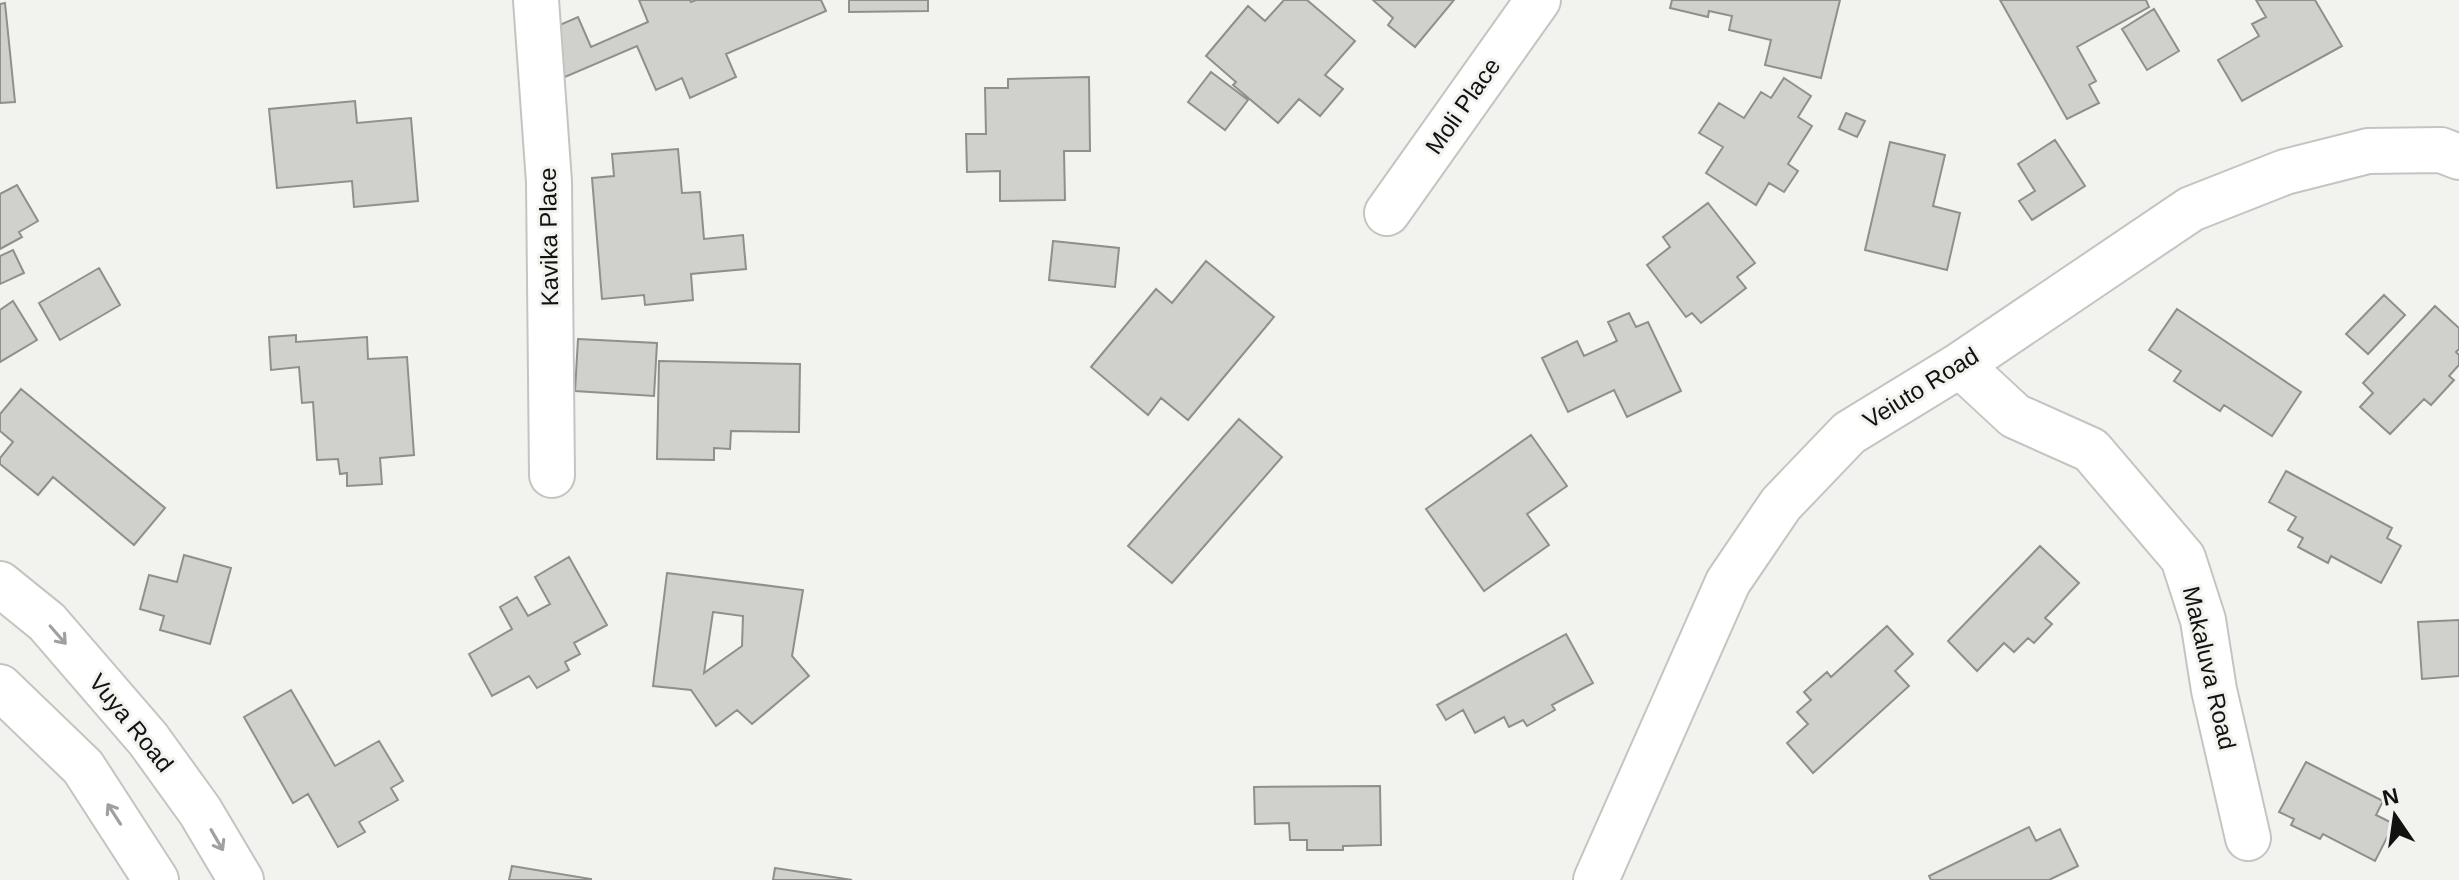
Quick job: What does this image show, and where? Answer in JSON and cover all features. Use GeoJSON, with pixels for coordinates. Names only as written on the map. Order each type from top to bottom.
{"type":"FeatureCollection","features":[{"type":"Feature","properties":{"kind":"street","name":"Kavika Place"},"geometry":{"type":"LineString","coordinates":[[536,0],[549,182],[552,475]]}},
{"type":"Feature","properties":{"kind":"street","name":"Moli Place"},"geometry":{"type":"LineString","coordinates":[[1387,213],[1538,0]]}},
{"type":"Feature","properties":{"kind":"street","name":"Veiuto Road"},"geometry":{"type":"LineString","coordinates":[[1596,880],[1728,582],[1781,504],[1849,433],[1960,365],[2191,209],[2285,172],[2368,151],[2441,150],[2459,157]]}},
{"type":"Feature","properties":{"kind":"street","name":"Makaluva Road"},"geometry":{"type":"LineString","coordinates":[[1960,365],[2015,416],[2091,450],[2183,558],[2203,620],[2214,690],[2248,838]]}},
{"type":"Feature","properties":{"kind":"street","name":"Vuya Road"},"geometry":{"type":"LineString","coordinates":[[0,584],[47,622],[148,739],[200,811],[241,880]]}},
{"type":"Feature","properties":{"kind":"street"},"geometry":{"type":"LineString","coordinates":[[0,687],[83,767],[156,880]]}},
{"type":"Feature","properties":{"kind":"building"},"geometry":{"type":"Polygon","coordinates":[[[639,0],[821,0],[826,11],[726,54],[736,77],[690,98],[682,78],[656,90],[637,46],[565,77],[546,31],[578,17],[591,47],[648,22],[639,0]]]}},
{"type":"Feature","properties":{"kind":"building"},"geometry":{"type":"Polygon","coordinates":[[[849,0],[928,0],[928,11],[849,12],[849,0]]]}},
{"type":"Feature","properties":{"kind":"building"},"geometry":{"type":"Polygon","coordinates":[[[1284,0],[1307,0],[1355,41],[1325,75],[1343,89],[1320,116],[1299,99],[1278,123],[1233,85],[1236,82],[1206,56],[1248,6],[1265,21],[1284,0]]]}},
{"type":"Feature","properties":{"kind":"building"},"geometry":{"type":"Polygon","coordinates":[[[1373,0],[1454,0],[1415,47],[1388,25],[1393,18],[1373,0]]]}},
{"type":"Feature","properties":{"kind":"building"},"geometry":{"type":"Polygon","coordinates":[[[1672,0],[1840,0],[1821,78],[1765,65],[1771,40],[1729,30],[1732,16],[1709,11],[1708,17],[1670,8],[1672,0]]]}},
{"type":"Feature","properties":{"kind":"building"},"geometry":{"type":"Polygon","coordinates":[[[2000,0],[2146,0],[2149,7],[2077,47],[2096,81],[2089,85],[2099,103],[2067,119],[2000,0]]]}},
{"type":"Feature","properties":{"kind":"building"},"geometry":{"type":"Polygon","coordinates":[[[2256,0],[2315,0],[2342,46],[2242,101],[2218,60],[2259,36],[2252,24],[2266,17],[2256,0]]]}},
{"type":"Feature","properties":{"kind":"building"},"geometry":{"type":"Polygon","coordinates":[[[5,3],[15,102],[0,103],[0,4],[5,3]]]}},
{"type":"Feature","properties":{"kind":"building"},"geometry":{"type":"Polygon","coordinates":[[[2154,9],[2179,51],[2147,70],[2122,29],[2154,9]]]}},
{"type":"Feature","properties":{"kind":"building"},"geometry":{"type":"Polygon","coordinates":[[[1211,72],[1248,100],[1225,130],[1188,102],[1211,72]]]}},
{"type":"Feature","properties":{"kind":"building"},"geometry":{"type":"Polygon","coordinates":[[[1089,77],[1090,151],[1064,151],[1065,200],[1000,201],[1000,171],[967,172],[966,134],[986,134],[985,88],[1008,88],[1008,79],[1089,77]]]}},
{"type":"Feature","properties":{"kind":"building"},"geometry":{"type":"Polygon","coordinates":[[[1784,78],[1811,96],[1798,117],[1812,126],[1788,164],[1798,171],[1784,192],[1769,183],[1756,205],[1706,173],[1723,147],[1699,133],[1719,103],[1744,118],[1761,92],[1771,98],[1784,78]]]}},
{"type":"Feature","properties":{"kind":"building"},"geometry":{"type":"Polygon","coordinates":[[[355,101],[357,123],[411,118],[418,201],[354,207],[352,181],[277,188],[269,109],[355,101]]]}},
{"type":"Feature","properties":{"kind":"building"},"geometry":{"type":"Polygon","coordinates":[[[1846,113],[1865,121],[1857,137],[1839,129],[1846,113]]]}},
{"type":"Feature","properties":{"kind":"building"},"geometry":{"type":"Polygon","coordinates":[[[2055,140],[2085,186],[2032,220],[2019,201],[2035,191],[2018,164],[2055,140]]]}},
{"type":"Feature","properties":{"kind":"building"},"geometry":{"type":"Polygon","coordinates":[[[1890,142],[1945,155],[1933,206],[1960,213],[1947,270],[1865,250],[1890,142]]]}},
{"type":"Feature","properties":{"kind":"building"},"geometry":{"type":"Polygon","coordinates":[[[678,149],[682,193],[700,192],[704,239],[743,235],[746,269],[691,274],[693,300],[645,305],[644,295],[602,299],[592,178],[614,176],[612,154],[678,149]]]}},
{"type":"Feature","properties":{"kind":"building"},"geometry":{"type":"Polygon","coordinates":[[[17,185],[38,221],[19,232],[22,237],[0,249],[0,194],[17,185]]]}},
{"type":"Feature","properties":{"kind":"building"},"geometry":{"type":"Polygon","coordinates":[[[1708,203],[1755,263],[1737,277],[1746,288],[1701,323],[1692,313],[1686,317],[1647,265],[1670,247],[1663,237],[1708,203]]]}},
{"type":"Feature","properties":{"kind":"building"},"geometry":{"type":"Polygon","coordinates":[[[1053,241],[1119,248],[1115,287],[1049,280],[1053,241]]]}},
{"type":"Feature","properties":{"kind":"building"},"geometry":{"type":"Polygon","coordinates":[[[13,250],[24,273],[0,284],[0,256],[13,250]]]}},
{"type":"Feature","properties":{"kind":"building"},"geometry":{"type":"Polygon","coordinates":[[[1206,261],[1274,317],[1188,420],[1161,398],[1148,415],[1091,367],[1156,289],[1172,303],[1206,261]]]}},
{"type":"Feature","properties":{"kind":"building"},"geometry":{"type":"Polygon","coordinates":[[[99,268],[120,305],[60,340],[39,303],[99,268]]]}},
{"type":"Feature","properties":{"kind":"building"},"geometry":{"type":"Polygon","coordinates":[[[2384,295],[2405,315],[2368,354],[2346,334],[2384,295]]]}},
{"type":"Feature","properties":{"kind":"building"},"geometry":{"type":"Polygon","coordinates":[[[13,301],[37,340],[0,362],[0,310],[13,301]]]}},
{"type":"Feature","properties":{"kind":"building"},"geometry":{"type":"Polygon","coordinates":[[[2435,306],[2459,328],[2459,349],[2456,352],[2459,365],[2449,376],[2454,380],[2431,405],[2424,399],[2390,434],[2360,407],[2373,393],[2363,383],[2435,306]]]}},
{"type":"Feature","properties":{"kind":"building"},"geometry":{"type":"Polygon","coordinates":[[[2177,309],[2301,392],[2272,436],[2224,405],[2220,411],[2174,381],[2181,371],[2149,350],[2177,309]]]}},
{"type":"Feature","properties":{"kind":"building"},"geometry":{"type":"Polygon","coordinates":[[[1629,313],[1636,327],[1648,322],[1681,391],[1627,417],[1614,390],[1568,412],[1542,358],[1577,341],[1584,356],[1617,341],[1608,322],[1629,313]]]}},
{"type":"Feature","properties":{"kind":"building"},"geometry":{"type":"Polygon","coordinates":[[[296,335],[296,342],[367,337],[368,359],[407,357],[414,455],[380,458],[382,484],[347,486],[347,473],[340,474],[338,459],[317,460],[313,402],[302,403],[299,367],[271,370],[269,337],[296,335]]]}},
{"type":"Feature","properties":{"kind":"building"},"geometry":{"type":"Polygon","coordinates":[[[578,339],[657,343],[654,396],[575,391],[578,339]]]}},
{"type":"Feature","properties":{"kind":"building"},"geometry":{"type":"Polygon","coordinates":[[[659,361],[800,364],[799,432],[731,431],[730,449],[714,448],[714,460],[657,459],[659,361]]]}},
{"type":"Feature","properties":{"kind":"building"},"geometry":{"type":"Polygon","coordinates":[[[21,389],[165,508],[134,545],[53,477],[38,495],[0,464],[0,458],[13,442],[0,431],[0,414],[21,389]]]}},
{"type":"Feature","properties":{"kind":"building"},"geometry":{"type":"Polygon","coordinates":[[[1239,419],[1282,457],[1172,583],[1128,546],[1239,419]]]}},
{"type":"Feature","properties":{"kind":"building"},"geometry":{"type":"Polygon","coordinates":[[[1531,435],[1567,486],[1527,514],[1549,545],[1484,591],[1426,509],[1531,435]]]}},
{"type":"Feature","properties":{"kind":"building"},"geometry":{"type":"Polygon","coordinates":[[[2286,471],[2392,528],[2387,538],[2401,546],[2381,583],[2331,556],[2328,563],[2298,547],[2303,538],[2288,530],[2296,517],[2269,502],[2286,471]]]}},
{"type":"Feature","properties":{"kind":"building"},"geometry":{"type":"Polygon","coordinates":[[[2040,546],[2079,583],[2045,618],[2052,624],[2034,643],[2028,638],[2014,652],[2004,643],[1977,671],[1948,641],[2040,546]]]}},
{"type":"Feature","properties":{"kind":"building"},"geometry":{"type":"Polygon","coordinates":[[[184,555],[231,568],[210,644],[160,630],[164,616],[140,609],[149,575],[177,582],[184,555]]]}},
{"type":"Feature","properties":{"kind":"building"},"geometry":{"type":"Polygon","coordinates":[[[569,557],[607,625],[574,643],[580,654],[565,662],[569,670],[537,688],[529,676],[492,696],[469,654],[512,629],[500,607],[517,597],[528,616],[550,604],[535,577],[569,557]]]}},
{"type":"Feature","properties":{"kind":"building"},"geometry":{"type":"Polygon","coordinates":[[[667,573],[803,590],[792,656],[809,676],[752,724],[737,710],[716,726],[691,690],[653,686],[667,573]],[[713,612],[704,673],[742,646],[743,616],[713,612]]]}},
{"type":"Feature","properties":{"kind":"building"},"geometry":{"type":"Polygon","coordinates":[[[2459,620],[2459,676],[2422,679],[2418,622],[2459,620]]]}},
{"type":"Feature","properties":{"kind":"building"},"geometry":{"type":"Polygon","coordinates":[[[1887,626],[1913,654],[1895,671],[1909,686],[1813,773],[1787,743],[1808,724],[1797,712],[1811,700],[1804,692],[1827,672],[1831,677],[1887,626]]]}},
{"type":"Feature","properties":{"kind":"building"},"geometry":{"type":"Polygon","coordinates":[[[1566,634],[1593,683],[1552,705],[1555,710],[1527,726],[1523,720],[1509,727],[1504,717],[1475,733],[1463,710],[1446,720],[1437,705],[1566,634]]]}},
{"type":"Feature","properties":{"kind":"building"},"geometry":{"type":"Polygon","coordinates":[[[291,690],[335,766],[379,741],[403,781],[391,788],[398,800],[359,822],[365,832],[338,847],[308,794],[293,803],[244,717],[291,690]]]}},
{"type":"Feature","properties":{"kind":"building"},"geometry":{"type":"Polygon","coordinates":[[[2306,762],[2383,801],[2376,815],[2394,824],[2375,861],[2323,834],[2320,839],[2291,825],[2294,819],[2279,812],[2306,762]]]}},
{"type":"Feature","properties":{"kind":"building"},"geometry":{"type":"Polygon","coordinates":[[[1380,786],[1381,845],[1343,846],[1343,850],[1307,850],[1307,840],[1290,840],[1289,823],[1255,824],[1254,787],[1380,786]]]}},
{"type":"Feature","properties":{"kind":"building"},"geometry":{"type":"Polygon","coordinates":[[[2029,827],[2036,841],[2060,829],[2078,866],[2049,880],[1931,880],[1929,876],[2029,827]]]}},
{"type":"Feature","properties":{"kind":"building"},"geometry":{"type":"Polygon","coordinates":[[[512,866],[591,879],[591,880],[509,880],[512,866]]]}},
{"type":"Feature","properties":{"kind":"building"},"geometry":{"type":"Polygon","coordinates":[[[775,868],[852,880],[773,880],[775,868]]]}}]}
